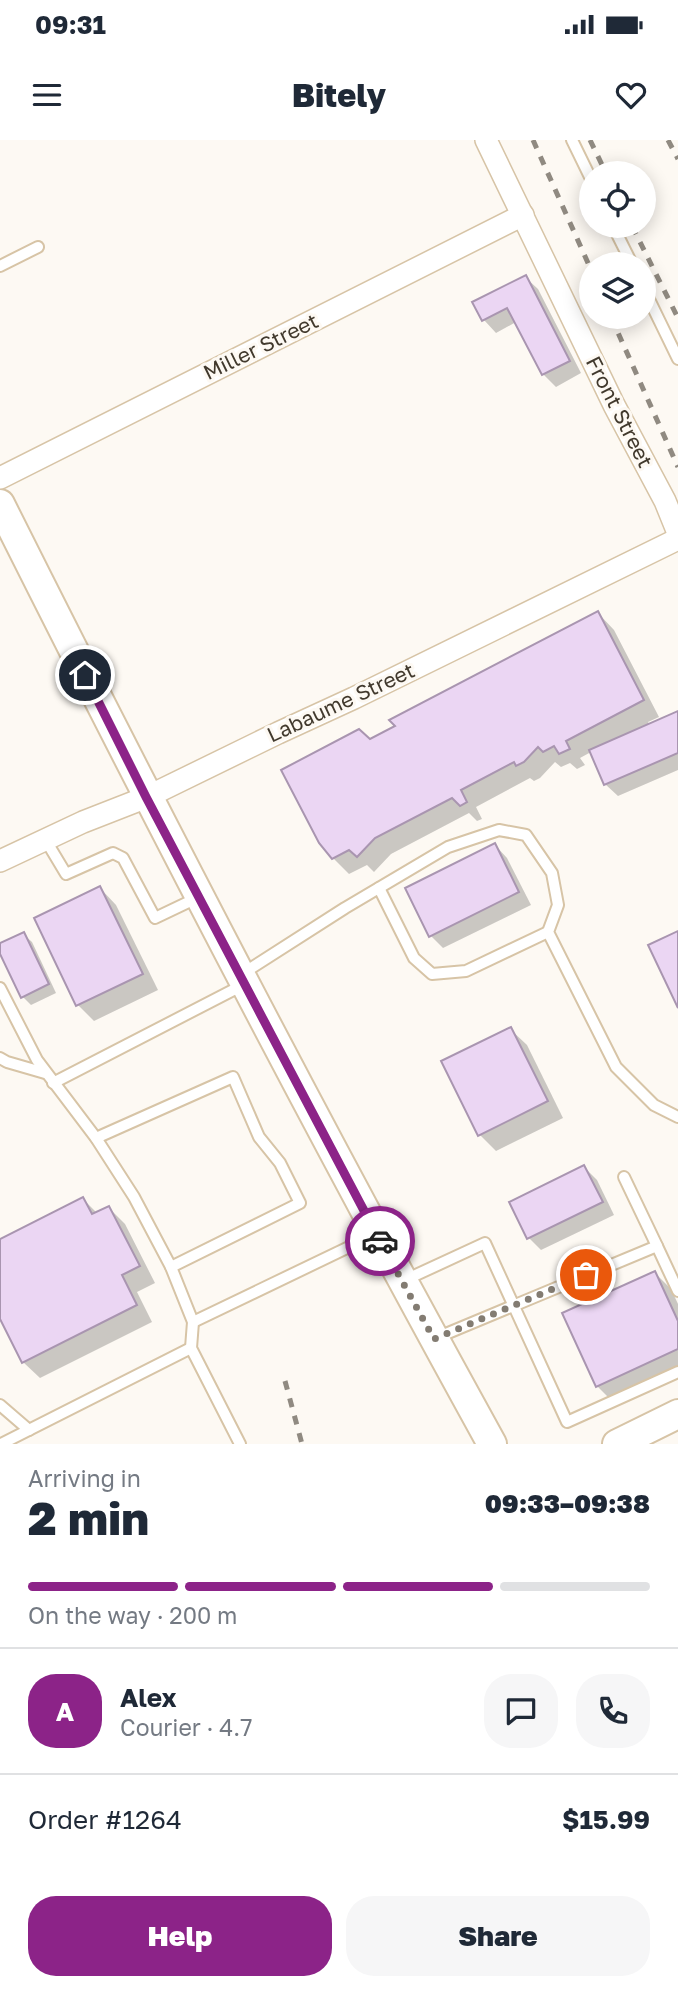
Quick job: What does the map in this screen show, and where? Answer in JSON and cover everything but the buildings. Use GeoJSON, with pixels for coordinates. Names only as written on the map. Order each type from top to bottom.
{"type":"FeatureCollection","features":[{"type":"Feature","properties":{"kind":"main road"},"geometry":{"type":"LineString","coordinates":[[0,504],[146,797],[376,1234],[492,1444]]}},
{"type":"Feature","properties":{"kind":"main road"},"geometry":{"type":"LineString","coordinates":[[617,1444],[678,1415]]}},
{"type":"Feature","properties":{"kind":"street","name":"Front Street"},"geometry":{"type":"LineString","coordinates":[[486,140],[614,405],[665,501],[678,533]]}},
{"type":"Feature","properties":{"kind":"street","name":"Miller Street"},"geometry":{"type":"LineString","coordinates":[[0,478],[523,215]]}},
{"type":"Feature","properties":{"kind":"street","name":"Labaume Street"},"geometry":{"type":"LineString","coordinates":[[0,860],[146,797],[678,539]]}},
{"type":"Feature","properties":{"kind":"lane"},"geometry":{"type":"LineString","coordinates":[[572,140],[582,161]]}},
{"type":"Feature","properties":{"kind":"lane"},"geometry":{"type":"LineString","coordinates":[[0,266],[38,247]]}},
{"type":"Feature","properties":{"kind":"lane"},"geometry":{"type":"LineString","coordinates":[[656,314],[678,359]]}},
{"type":"Feature","properties":{"kind":"lane"},"geometry":{"type":"LineString","coordinates":[[53,1083],[243,980],[379,888],[448,847],[499,830],[526,835],[552,873],[558,905],[548,932],[466,971],[432,974],[414,958],[379,888]]}},
{"type":"Feature","properties":{"kind":"lane"},"geometry":{"type":"LineString","coordinates":[[46,839],[66,874],[113,853],[123,858],[155,918],[200,897]]}},
{"type":"Feature","properties":{"kind":"lane"},"geometry":{"type":"LineString","coordinates":[[548,932],[616,1067],[654,1105],[678,1117]]}},
{"type":"Feature","properties":{"kind":"lane"},"geometry":{"type":"LineString","coordinates":[[0,988],[37,1060],[96,1138],[134,1197],[171,1267],[192,1322],[191,1348],[240,1444]]}},
{"type":"Feature","properties":{"kind":"lane"},"geometry":{"type":"LineString","coordinates":[[0,1058],[45,1073]]}},
{"type":"Feature","properties":{"kind":"lane"},"geometry":{"type":"LineString","coordinates":[[96,1138],[233,1077],[259,1137],[280,1163],[300,1203],[171,1267]]}},
{"type":"Feature","properties":{"kind":"lane"},"geometry":{"type":"LineString","coordinates":[[624,1177],[678,1292]]}},
{"type":"Feature","properties":{"kind":"lane"},"geometry":{"type":"LineString","coordinates":[[192,1322],[376,1234]]}},
{"type":"Feature","properties":{"kind":"lane"},"geometry":{"type":"LineString","coordinates":[[402,1282],[485,1243],[567,1422],[678,1373]]}},
{"type":"Feature","properties":{"kind":"lane"},"geometry":{"type":"LineString","coordinates":[[434,1339],[657,1246]]}},
{"type":"Feature","properties":{"kind":"lane"},"geometry":{"type":"LineString","coordinates":[[1,1444],[191,1348]]}},
{"type":"Feature","properties":{"kind":"lane"},"geometry":{"type":"LineString","coordinates":[[0,1405],[29,1430]]}},
{"type":"Feature","properties":{"kind":"railway"},"geometry":{"type":"LineString","coordinates":[[533,140],[583,252]]}},
{"type":"Feature","properties":{"kind":"railway"},"geometry":{"type":"LineString","coordinates":[[590,140],[600,161]]}},
{"type":"Feature","properties":{"kind":"railway"},"geometry":{"type":"LineString","coordinates":[[668,140],[678,159]]}},
{"type":"Feature","properties":{"kind":"railway"},"geometry":{"type":"LineString","coordinates":[[638,238],[678,318]]}},
{"type":"Feature","properties":{"kind":"railway"},"geometry":{"type":"LineString","coordinates":[[616,329],[678,467]]}},
{"type":"Feature","properties":{"kind":"railway"},"geometry":{"type":"LineString","coordinates":[[285,1381],[302,1444]]}},
{"type":"Feature","properties":{"kind":"way so far"},"geometry":{"type":"LineString","coordinates":[[380,1241],[434,1339],[586,1275]]}},
{"type":"Feature","properties":{"kind":"route"},"geometry":{"type":"LineString","coordinates":[[85,675],[146,797],[380,1241]]}}]}
